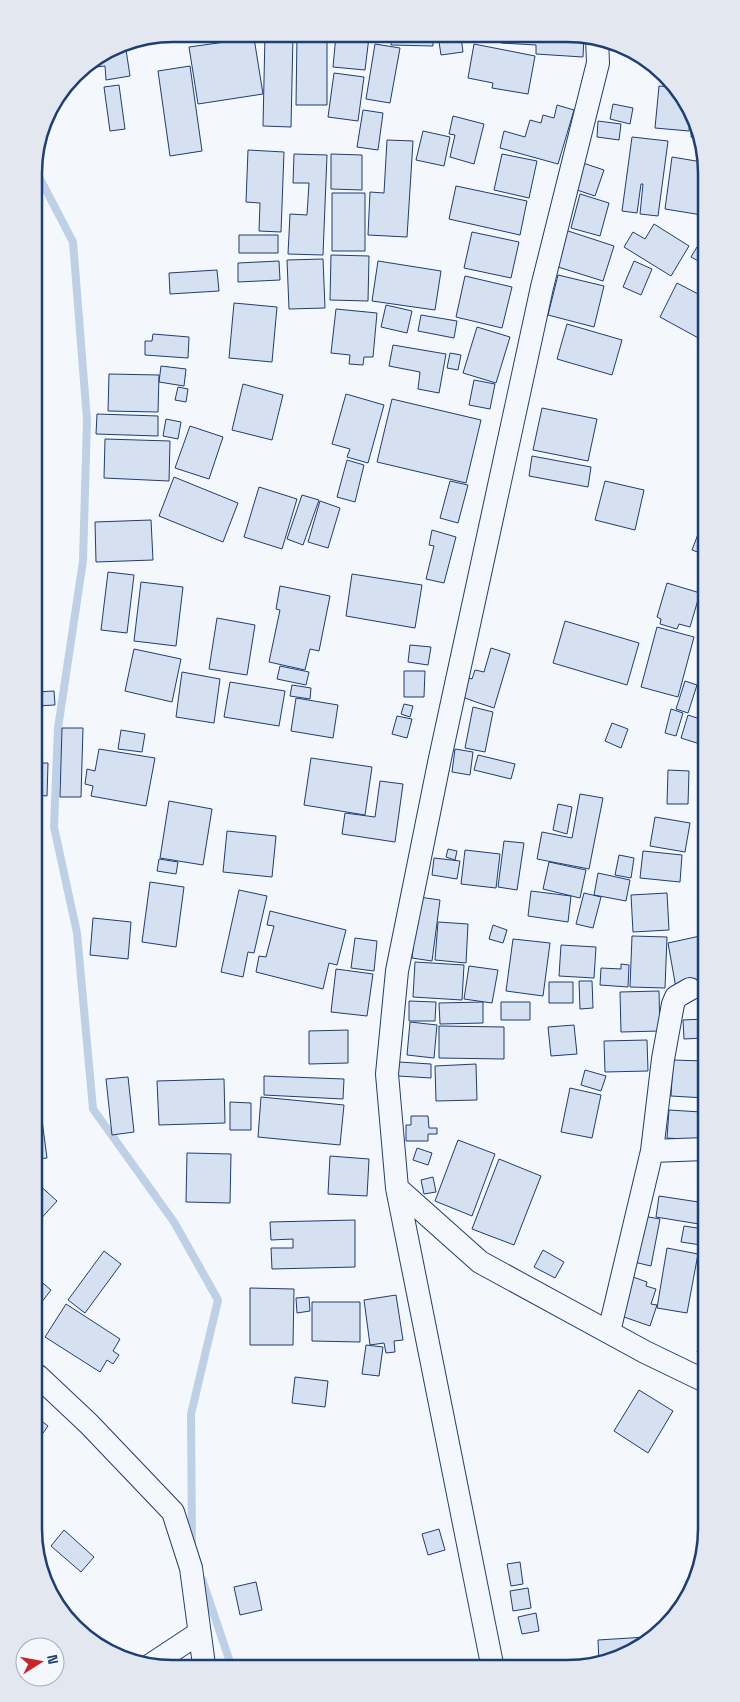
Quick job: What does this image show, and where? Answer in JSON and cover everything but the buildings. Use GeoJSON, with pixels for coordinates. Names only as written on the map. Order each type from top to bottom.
{"type":"FeatureCollection","features":[{"type":"Feature","properties":{"kind":"street"},"geometry":{"type":"LineString","coordinates":[[491,1660],[397,1188],[387,1074],[397,971],[439,764],[542,288],[598,63],[597,46]]}},
{"type":"Feature","properties":{"kind":"street"},"geometry":{"type":"LineString","coordinates":[[609,1332],[652,1151],[663,1059],[673,1004],[676,997],[697,994]]}},
{"type":"Feature","properties":{"kind":"street"},"geometry":{"type":"LineString","coordinates":[[652,1151],[697,1149]]}},
{"type":"Feature","properties":{"kind":"street"},"geometry":{"type":"LineString","coordinates":[[397,1188],[480,1262],[645,1352],[697,1377]]}},
{"type":"Feature","properties":{"kind":"street"},"geometry":{"type":"LineString","coordinates":[[42,1380],[89,1424],[173,1512],[191,1568],[203,1660]]}},
{"type":"Feature","properties":{"kind":"street"},"geometry":{"type":"LineString","coordinates":[[160,1658],[199,1633]]}},
{"type":"Feature","properties":{"kind":"waterway"},"geometry":{"type":"LineString","coordinates":[[43,184],[73,242],[87,420],[83,561],[58,728],[54,827],[77,933],[93,1109],[174,1222],[218,1300],[191,1414],[192,1545]]}},
{"type":"Feature","properties":{"kind":"waterway"},"geometry":{"type":"LineString","coordinates":[[202,1579],[229,1660]]}}]}
